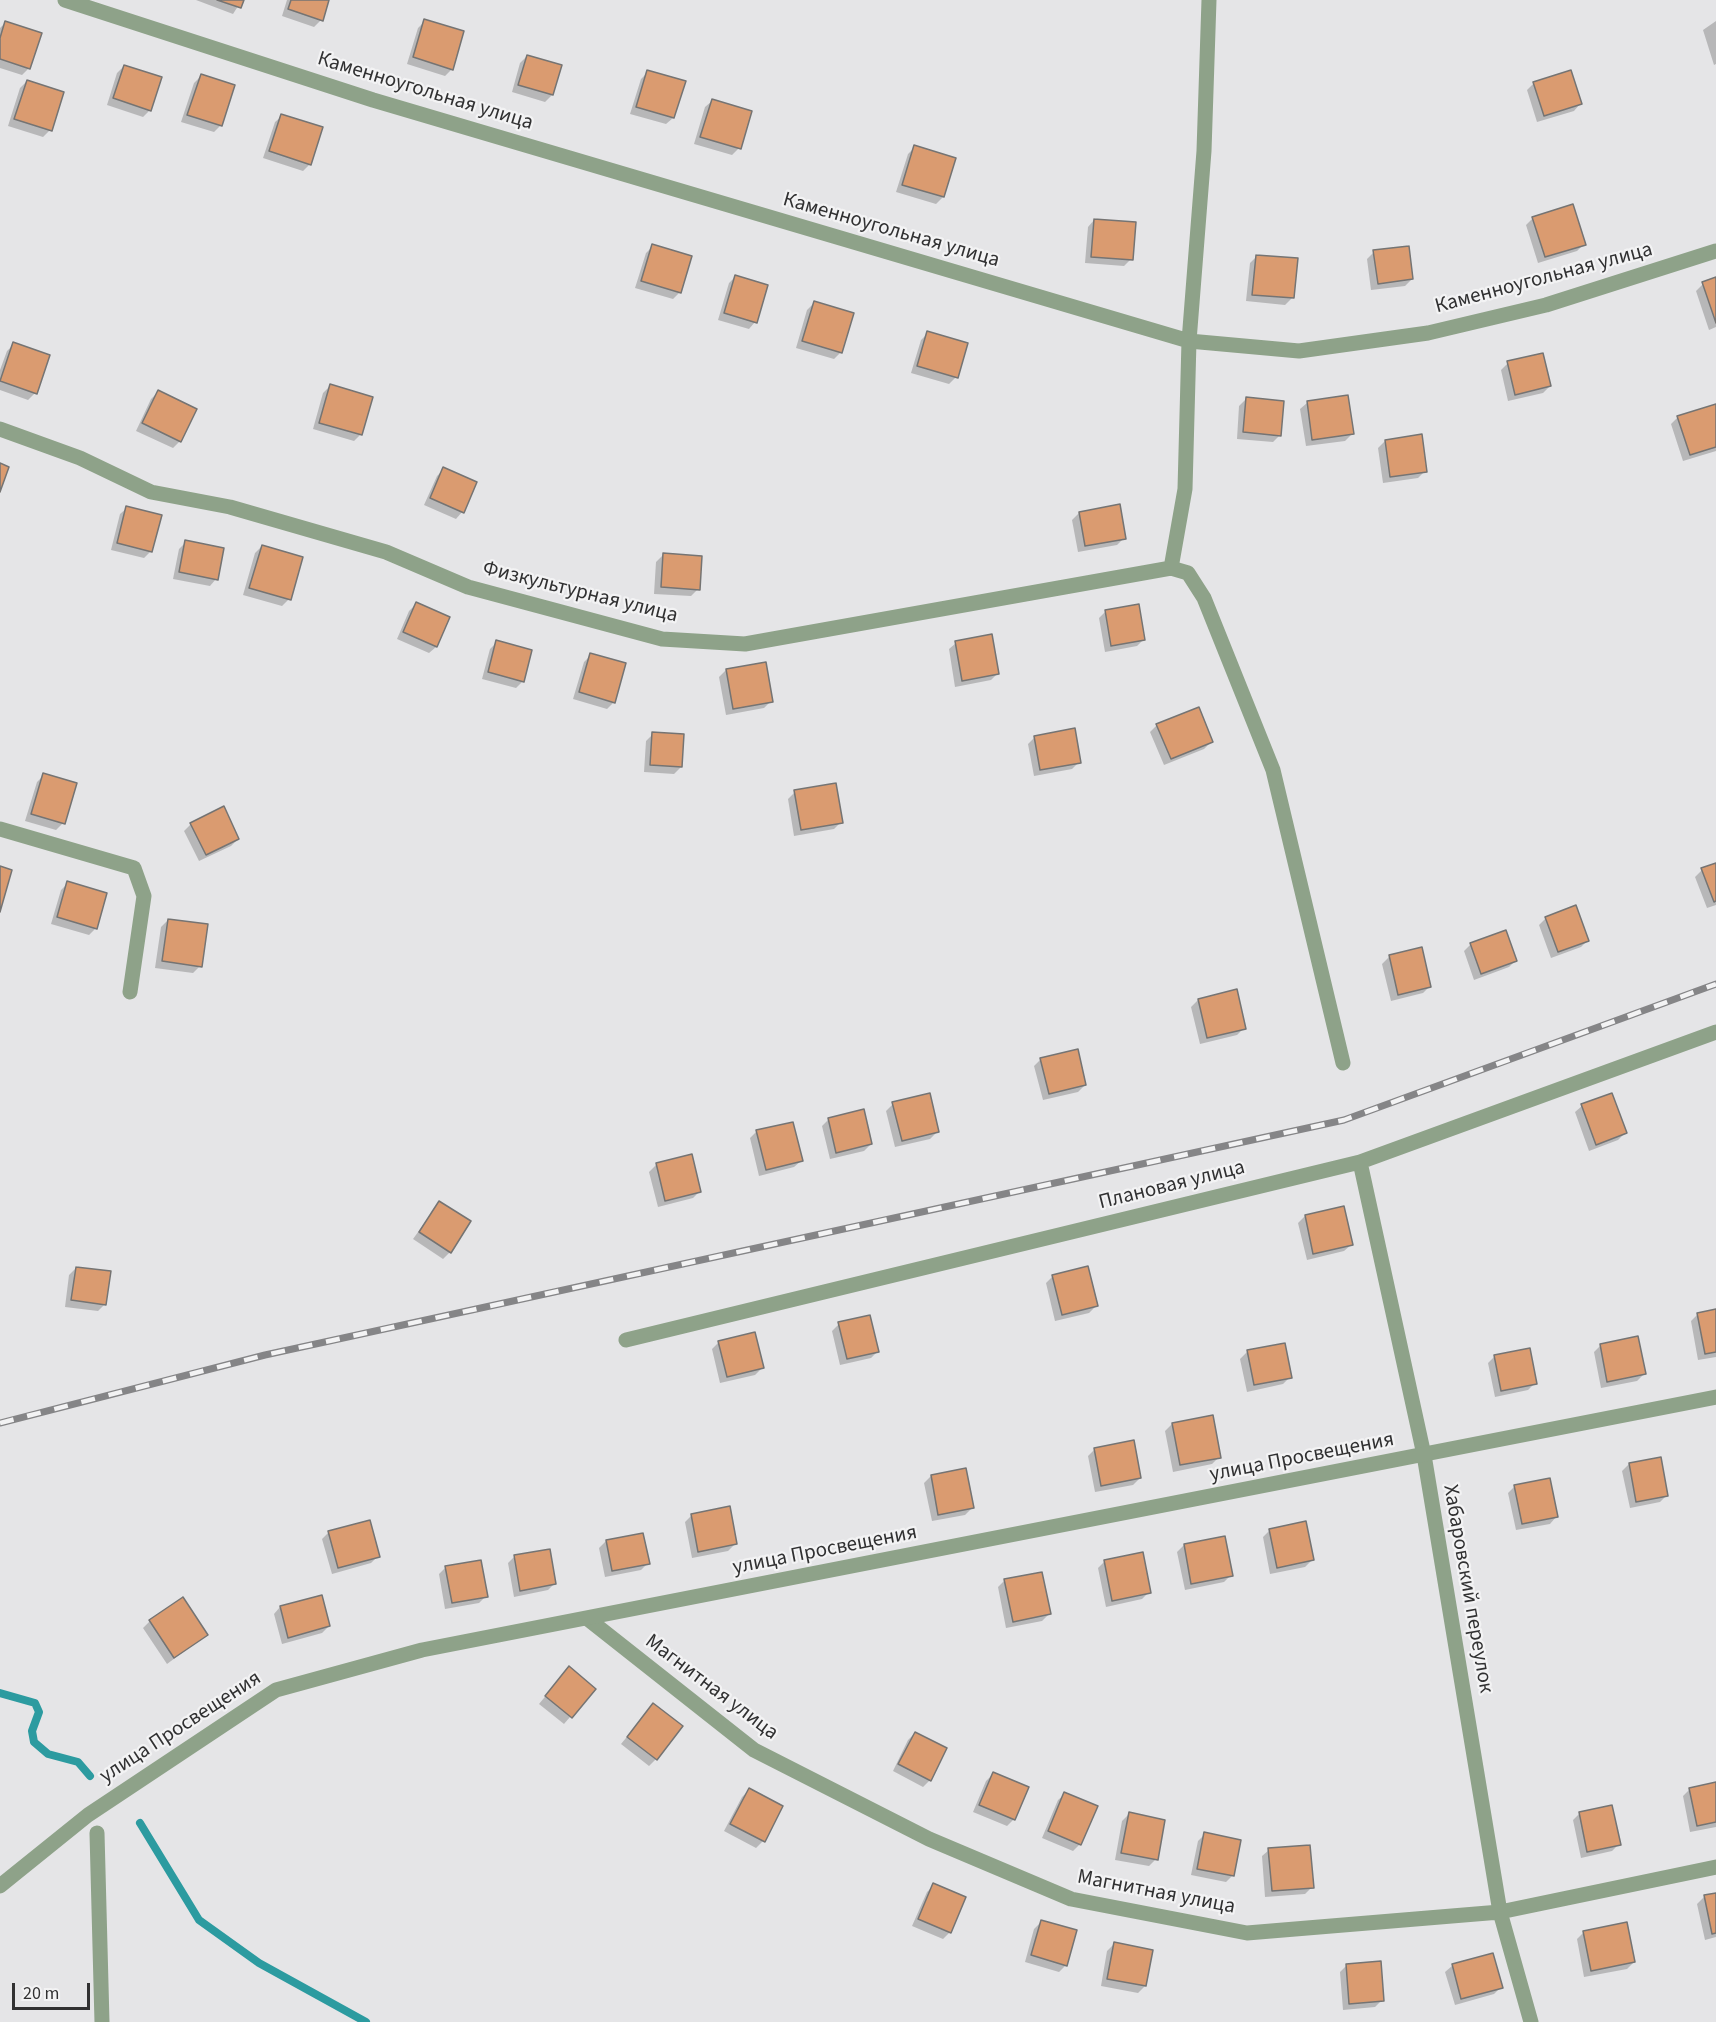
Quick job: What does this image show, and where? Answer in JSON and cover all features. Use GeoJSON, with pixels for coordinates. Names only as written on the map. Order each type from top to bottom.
{"type":"FeatureCollection","features":[{"type":"Feature","properties":{"kind":"street","name":"Каменноугольная улица"},"geometry":{"type":"LineString","coordinates":[[65,0],[373,100],[1189,341],[1299,351],[1428,333],[1546,305],[1716,251]]}},
{"type":"Feature","properties":{"kind":"street"},"geometry":{"type":"LineString","coordinates":[[1209,0],[1204,151],[1189,341],[1185,489],[1171,568],[1188,573],[1204,598],[1274,770],[1342,1064]]}},
{"type":"Feature","properties":{"kind":"street","name":"Физкультурная улица"},"geometry":{"type":"LineString","coordinates":[[0,429],[80,458],[152,492],[230,507],[386,552],[468,587],[662,639],[745,645],[1171,568]]}},
{"type":"Feature","properties":{"kind":"street"},"geometry":{"type":"LineString","coordinates":[[0,829],[134,868],[144,896],[130,992]]}},
{"type":"Feature","properties":{"kind":"street","name":"Плановая улица"},"geometry":{"type":"LineString","coordinates":[[626,1340],[1360,1162],[1716,1032]]}},
{"type":"Feature","properties":{"kind":"street","name":"Хабаровский переулок"},"geometry":{"type":"LineString","coordinates":[[1360,1162],[1424,1455],[1500,1912],[1531,2022]]}},
{"type":"Feature","properties":{"kind":"street","name":"улица Просвещения"},"geometry":{"type":"LineString","coordinates":[[0,1886],[88,1815],[276,1690],[422,1650],[1716,1397]]}},
{"type":"Feature","properties":{"kind":"street","name":"Магнитная улица"},"geometry":{"type":"LineString","coordinates":[[588,1619],[754,1750],[929,1839],[1071,1899],[1247,1933],[1500,1912],[1716,1867]]}},
{"type":"Feature","properties":{"kind":"street"},"geometry":{"type":"LineString","coordinates":[[97,1833],[102,2022]]}},
{"type":"Feature","properties":{"kind":"building"},"geometry":{"type":"Polygon","coordinates":[[[217,0],[244,0],[241,8],[217,0]]]}},
{"type":"Feature","properties":{"kind":"building"},"geometry":{"type":"Polygon","coordinates":[[[291,0],[329,0],[323,21],[288,9],[291,0]]]}},
{"type":"Feature","properties":{"kind":"building"},"geometry":{"type":"Polygon","coordinates":[[[424,19],[464,31],[453,70],[413,57],[424,19]]]}},
{"type":"Feature","properties":{"kind":"building"},"geometry":{"type":"Polygon","coordinates":[[[5,21],[42,33],[30,69],[0,59],[0,38],[5,21]]]}},
{"type":"Feature","properties":{"kind":"building"},"geometry":{"type":"Polygon","coordinates":[[[527,55],[562,65],[553,95],[518,85],[527,55]]]}},
{"type":"Feature","properties":{"kind":"building"},"geometry":{"type":"Polygon","coordinates":[[[124,65],[162,77],[151,111],[113,98],[124,65]]]}},
{"type":"Feature","properties":{"kind":"building"},"geometry":{"type":"Polygon","coordinates":[[[647,70],[686,81],[674,118],[636,107],[647,70]]]}},
{"type":"Feature","properties":{"kind":"building"},"geometry":{"type":"Polygon","coordinates":[[[1571,70],[1582,104],[1544,116],[1533,82],[1571,70]]]}},
{"type":"Feature","properties":{"kind":"building"},"geometry":{"type":"Polygon","coordinates":[[[201,74],[235,85],[222,126],[187,115],[201,74]]]}},
{"type":"Feature","properties":{"kind":"building"},"geometry":{"type":"Polygon","coordinates":[[[27,80],[64,92],[52,131],[14,119],[27,80]]]}},
{"type":"Feature","properties":{"kind":"building"},"geometry":{"type":"Polygon","coordinates":[[[712,99],[752,111],[741,149],[700,137],[712,99]]]}},
{"type":"Feature","properties":{"kind":"building"},"geometry":{"type":"Polygon","coordinates":[[[281,114],[323,127],[311,165],[269,151],[281,114]]]}},
{"type":"Feature","properties":{"kind":"building"},"geometry":{"type":"Polygon","coordinates":[[[914,145],[956,158],[944,197],[902,185],[914,145]]]}},
{"type":"Feature","properties":{"kind":"building"},"geometry":{"type":"Polygon","coordinates":[[[1573,204],[1586,245],[1545,257],[1532,217],[1573,204]]]}},
{"type":"Feature","properties":{"kind":"building"},"geometry":{"type":"Polygon","coordinates":[[[1094,219],[1136,222],[1133,260],[1091,257],[1094,219]]]}},
{"type":"Feature","properties":{"kind":"building"},"geometry":{"type":"Polygon","coordinates":[[[652,244],[692,256],[681,293],[641,281],[652,244]]]}},
{"type":"Feature","properties":{"kind":"building"},"geometry":{"type":"Polygon","coordinates":[[[1409,246],[1413,279],[1378,284],[1373,250],[1409,246]]]}},
{"type":"Feature","properties":{"kind":"building"},"geometry":{"type":"Polygon","coordinates":[[[1256,255],[1298,258],[1294,298],[1252,295],[1256,255]]]}},
{"type":"Feature","properties":{"kind":"building"},"geometry":{"type":"Polygon","coordinates":[[[735,275],[768,285],[757,323],[724,313],[735,275]]]}},
{"type":"Feature","properties":{"kind":"building"},"geometry":{"type":"Polygon","coordinates":[[[1716,277],[1716,323],[1702,282],[1716,277]]]}},
{"type":"Feature","properties":{"kind":"building"},"geometry":{"type":"Polygon","coordinates":[[[814,301],[854,313],[842,353],[802,341],[814,301]]]}},
{"type":"Feature","properties":{"kind":"building"},"geometry":{"type":"Polygon","coordinates":[[[927,331],[968,343],[958,378],[917,366],[927,331]]]}},
{"type":"Feature","properties":{"kind":"building"},"geometry":{"type":"Polygon","coordinates":[[[13,342],[50,355],[37,394],[0,381],[13,342]]]}},
{"type":"Feature","properties":{"kind":"building"},"geometry":{"type":"Polygon","coordinates":[[[1543,353],[1551,386],[1515,395],[1507,361],[1543,353]]]}},
{"type":"Feature","properties":{"kind":"building"},"geometry":{"type":"Polygon","coordinates":[[[330,384],[373,397],[362,435],[319,423],[330,384]]]}},
{"type":"Feature","properties":{"kind":"building"},"geometry":{"type":"Polygon","coordinates":[[[158,390],[197,409],[181,442],[142,423],[158,390]]]}},
{"type":"Feature","properties":{"kind":"building"},"geometry":{"type":"Polygon","coordinates":[[[1348,395],[1354,434],[1312,440],[1307,401],[1348,395]]]}},
{"type":"Feature","properties":{"kind":"building"},"geometry":{"type":"Polygon","coordinates":[[[1246,397],[1284,401],[1281,436],[1243,432],[1246,397]]]}},
{"type":"Feature","properties":{"kind":"building"},"geometry":{"type":"Polygon","coordinates":[[[1716,404],[1716,447],[1690,455],[1677,416],[1716,404]]]}},
{"type":"Feature","properties":{"kind":"building"},"geometry":{"type":"Polygon","coordinates":[[[1422,434],[1427,472],[1390,477],[1385,440],[1422,434]]]}},
{"type":"Feature","properties":{"kind":"building"},"geometry":{"type":"Polygon","coordinates":[[[0,463],[9,467],[0,492],[0,463]]]}},
{"type":"Feature","properties":{"kind":"building"},"geometry":{"type":"Polygon","coordinates":[[[443,467],[477,482],[464,513],[430,498],[443,467]]]}},
{"type":"Feature","properties":{"kind":"building"},"geometry":{"type":"Polygon","coordinates":[[[1120,504],[1126,539],[1085,546],[1079,512],[1120,504]]]}},
{"type":"Feature","properties":{"kind":"building"},"geometry":{"type":"Polygon","coordinates":[[[126,506],[162,515],[152,552],[117,543],[126,506]]]}},
{"type":"Feature","properties":{"kind":"building"},"geometry":{"type":"Polygon","coordinates":[[[185,540],[224,548],[218,580],[179,572],[185,540]]]}},
{"type":"Feature","properties":{"kind":"building"},"geometry":{"type":"Polygon","coordinates":[[[262,545],[303,557],[291,600],[249,588],[262,545]]]}},
{"type":"Feature","properties":{"kind":"building"},"geometry":{"type":"Polygon","coordinates":[[[663,553],[702,556],[700,590],[661,587],[663,553]]]}},
{"type":"Feature","properties":{"kind":"building"},"geometry":{"type":"Polygon","coordinates":[[[416,602],[450,617],[437,647],[403,632],[416,602]]]}},
{"type":"Feature","properties":{"kind":"building"},"geometry":{"type":"Polygon","coordinates":[[[1139,604],[1145,640],[1111,646],[1105,610],[1139,604]]]}},
{"type":"Feature","properties":{"kind":"building"},"geometry":{"type":"Polygon","coordinates":[[[992,634],[999,674],[962,681],[955,641],[992,634]]]}},
{"type":"Feature","properties":{"kind":"building"},"geometry":{"type":"Polygon","coordinates":[[[496,640],[532,650],[524,682],[488,672],[496,640]]]}},
{"type":"Feature","properties":{"kind":"building"},"geometry":{"type":"Polygon","coordinates":[[[590,653],[626,663],[615,703],[579,692],[590,653]]]}},
{"type":"Feature","properties":{"kind":"building"},"geometry":{"type":"Polygon","coordinates":[[[766,662],[773,702],[733,709],[726,669],[766,662]]]}},
{"type":"Feature","properties":{"kind":"building"},"geometry":{"type":"Polygon","coordinates":[[[1199,707],[1213,742],[1171,759],[1156,724],[1199,707]]]}},
{"type":"Feature","properties":{"kind":"building"},"geometry":{"type":"Polygon","coordinates":[[[1075,728],[1081,763],[1040,770],[1034,736],[1075,728]]]}},
{"type":"Feature","properties":{"kind":"building"},"geometry":{"type":"Polygon","coordinates":[[[652,732],[684,734],[682,767],[650,765],[652,732]]]}},
{"type":"Feature","properties":{"kind":"building"},"geometry":{"type":"Polygon","coordinates":[[[43,773],[77,783],[65,824],[31,814],[43,773]]]}},
{"type":"Feature","properties":{"kind":"building"},"geometry":{"type":"Polygon","coordinates":[[[836,783],[843,823],[801,830],[794,790],[836,783]]]}},
{"type":"Feature","properties":{"kind":"building"},"geometry":{"type":"Polygon","coordinates":[[[224,806],[239,839],[206,855],[190,823],[224,806]]]}},
{"type":"Feature","properties":{"kind":"building"},"geometry":{"type":"Polygon","coordinates":[[[1716,863],[1716,901],[1714,902],[1701,868],[1716,863]]]}},
{"type":"Feature","properties":{"kind":"building"},"geometry":{"type":"Polygon","coordinates":[[[0,866],[12,870],[0,912],[0,866]]]}},
{"type":"Feature","properties":{"kind":"building"},"geometry":{"type":"Polygon","coordinates":[[[67,881],[107,893],[97,929],[57,917],[67,881]]]}},
{"type":"Feature","properties":{"kind":"building"},"geometry":{"type":"Polygon","coordinates":[[[1576,905],[1589,941],[1558,952],[1545,917],[1576,905]]]}},
{"type":"Feature","properties":{"kind":"building"},"geometry":{"type":"Polygon","coordinates":[[[168,919],[208,924],[202,967],[162,961],[168,919]]]}},
{"type":"Feature","properties":{"kind":"building"},"geometry":{"type":"Polygon","coordinates":[[[1506,930],[1517,961],[1481,974],[1470,943],[1506,930]]]}},
{"type":"Feature","properties":{"kind":"building"},"geometry":{"type":"Polygon","coordinates":[[[1422,947],[1431,987],[1398,995],[1389,955],[1422,947]]]}},
{"type":"Feature","properties":{"kind":"building"},"geometry":{"type":"Polygon","coordinates":[[[1237,989],[1246,1029],[1207,1038],[1198,999],[1237,989]]]}},
{"type":"Feature","properties":{"kind":"building"},"geometry":{"type":"Polygon","coordinates":[[[1078,1049],[1086,1085],[1049,1094],[1040,1058],[1078,1049]]]}},
{"type":"Feature","properties":{"kind":"building"},"geometry":{"type":"Polygon","coordinates":[[[930,1093],[939,1132],[902,1141],[892,1102],[930,1093]]]}},
{"type":"Feature","properties":{"kind":"building"},"geometry":{"type":"Polygon","coordinates":[[[1612,1093],[1627,1133],[1596,1145],[1581,1104],[1612,1093]]]}},
{"type":"Feature","properties":{"kind":"building"},"geometry":{"type":"Polygon","coordinates":[[[864,1109],[872,1144],[836,1153],[828,1118],[864,1109]]]}},
{"type":"Feature","properties":{"kind":"building"},"geometry":{"type":"Polygon","coordinates":[[[793,1122],[803,1161],[766,1170],[756,1130],[793,1122]]]}},
{"type":"Feature","properties":{"kind":"building"},"geometry":{"type":"Polygon","coordinates":[[[692,1154],[701,1192],[665,1201],[656,1163],[692,1154]]]}},
{"type":"Feature","properties":{"kind":"building"},"geometry":{"type":"Polygon","coordinates":[[[439,1201],[471,1221],[451,1253],[419,1232],[439,1201]]]}},
{"type":"Feature","properties":{"kind":"building"},"geometry":{"type":"Polygon","coordinates":[[[1344,1206],[1353,1245],[1313,1254],[1305,1215],[1344,1206]]]}},
{"type":"Feature","properties":{"kind":"building"},"geometry":{"type":"Polygon","coordinates":[[[1088,1266],[1098,1306],[1062,1315],[1052,1275],[1088,1266]]]}},
{"type":"Feature","properties":{"kind":"building"},"geometry":{"type":"Polygon","coordinates":[[[76,1267],[111,1271],[106,1305],[71,1300],[76,1267]]]}},
{"type":"Feature","properties":{"kind":"building"},"geometry":{"type":"Polygon","coordinates":[[[1716,1309],[1716,1352],[1705,1354],[1697,1313],[1716,1309]]]}},
{"type":"Feature","properties":{"kind":"building"},"geometry":{"type":"Polygon","coordinates":[[[870,1315],[879,1352],[847,1359],[838,1322],[870,1315]]]}},
{"type":"Feature","properties":{"kind":"building"},"geometry":{"type":"Polygon","coordinates":[[[755,1332],[764,1368],[727,1377],[718,1341],[755,1332]]]}},
{"type":"Feature","properties":{"kind":"building"},"geometry":{"type":"Polygon","coordinates":[[[1638,1336],[1646,1374],[1607,1382],[1600,1344],[1638,1336]]]}},
{"type":"Feature","properties":{"kind":"building"},"geometry":{"type":"Polygon","coordinates":[[[1285,1343],[1292,1378],[1254,1385],[1247,1350],[1285,1343]]]}},
{"type":"Feature","properties":{"kind":"building"},"geometry":{"type":"Polygon","coordinates":[[[1530,1348],[1537,1384],[1501,1391],[1494,1355],[1530,1348]]]}},
{"type":"Feature","properties":{"kind":"building"},"geometry":{"type":"Polygon","coordinates":[[[1213,1415],[1221,1458],[1180,1465],[1172,1423],[1213,1415]]]}},
{"type":"Feature","properties":{"kind":"building"},"geometry":{"type":"Polygon","coordinates":[[[1134,1440],[1141,1478],[1101,1486],[1094,1448],[1134,1440]]]}},
{"type":"Feature","properties":{"kind":"building"},"geometry":{"type":"Polygon","coordinates":[[[1661,1457],[1668,1496],[1636,1502],[1629,1463],[1661,1457]]]}},
{"type":"Feature","properties":{"kind":"building"},"geometry":{"type":"Polygon","coordinates":[[[966,1468],[974,1508],[938,1515],[931,1475],[966,1468]]]}},
{"type":"Feature","properties":{"kind":"building"},"geometry":{"type":"Polygon","coordinates":[[[1550,1478],[1558,1517],[1522,1524],[1514,1485],[1550,1478]]]}},
{"type":"Feature","properties":{"kind":"building"},"geometry":{"type":"Polygon","coordinates":[[[730,1506],[737,1544],[698,1552],[691,1514],[730,1506]]]}},
{"type":"Feature","properties":{"kind":"building"},"geometry":{"type":"Polygon","coordinates":[[[370,1520],[380,1557],[338,1568],[328,1531],[370,1520]]]}},
{"type":"Feature","properties":{"kind":"building"},"geometry":{"type":"Polygon","coordinates":[[[1306,1521],[1314,1560],[1277,1568],[1269,1529],[1306,1521]]]}},
{"type":"Feature","properties":{"kind":"building"},"geometry":{"type":"Polygon","coordinates":[[[643,1533],[650,1564],[612,1571],[606,1540],[643,1533]]]}},
{"type":"Feature","properties":{"kind":"building"},"geometry":{"type":"Polygon","coordinates":[[[1225,1536],[1233,1576],[1191,1584],[1184,1544],[1225,1536]]]}},
{"type":"Feature","properties":{"kind":"building"},"geometry":{"type":"Polygon","coordinates":[[[550,1549],[556,1584],[520,1591],[514,1555],[550,1549]]]}},
{"type":"Feature","properties":{"kind":"building"},"geometry":{"type":"Polygon","coordinates":[[[1143,1552],[1151,1593],[1112,1601],[1104,1560],[1143,1552]]]}},
{"type":"Feature","properties":{"kind":"building"},"geometry":{"type":"Polygon","coordinates":[[[481,1560],[488,1597],[452,1603],[445,1566],[481,1560]]]}},
{"type":"Feature","properties":{"kind":"building"},"geometry":{"type":"Polygon","coordinates":[[[1042,1572],[1051,1614],[1013,1622],[1004,1579],[1042,1572]]]}},
{"type":"Feature","properties":{"kind":"building"},"geometry":{"type":"Polygon","coordinates":[[[322,1595],[330,1626],[288,1638],[280,1606],[322,1595]]]}},
{"type":"Feature","properties":{"kind":"building"},"geometry":{"type":"Polygon","coordinates":[[[183,1597],[208,1635],[174,1658],[149,1620],[183,1597]]]}},
{"type":"Feature","properties":{"kind":"building"},"geometry":{"type":"Polygon","coordinates":[[[569,1666],[596,1689],[572,1718],[545,1696],[569,1666]]]}},
{"type":"Feature","properties":{"kind":"building"},"geometry":{"type":"Polygon","coordinates":[[[653,1703],[683,1726],[657,1760],[627,1737],[653,1703]]]}},
{"type":"Feature","properties":{"kind":"building"},"geometry":{"type":"Polygon","coordinates":[[[915,1732],[947,1748],[931,1781],[898,1764],[915,1732]]]}},
{"type":"Feature","properties":{"kind":"building"},"geometry":{"type":"Polygon","coordinates":[[[993,1772],[1029,1787],[1015,1820],[979,1805],[993,1772]]]}},
{"type":"Feature","properties":{"kind":"building"},"geometry":{"type":"Polygon","coordinates":[[[1716,1782],[1716,1822],[1697,1826],[1689,1788],[1716,1782]]]}},
{"type":"Feature","properties":{"kind":"building"},"geometry":{"type":"Polygon","coordinates":[[[749,1788],[783,1806],[765,1842],[730,1824],[749,1788]]]}},
{"type":"Feature","properties":{"kind":"building"},"geometry":{"type":"Polygon","coordinates":[[[1064,1792],[1098,1806],[1081,1845],[1048,1831],[1064,1792]]]}},
{"type":"Feature","properties":{"kind":"building"},"geometry":{"type":"Polygon","coordinates":[[[1612,1805],[1621,1845],[1587,1852],[1579,1812],[1612,1805]]]}},
{"type":"Feature","properties":{"kind":"building"},"geometry":{"type":"Polygon","coordinates":[[[1129,1812],[1165,1820],[1158,1860],[1121,1853],[1129,1812]]]}},
{"type":"Feature","properties":{"kind":"building"},"geometry":{"type":"Polygon","coordinates":[[[1204,1832],[1241,1840],[1234,1876],[1197,1869],[1204,1832]]]}},
{"type":"Feature","properties":{"kind":"building"},"geometry":{"type":"Polygon","coordinates":[[[1310,1845],[1314,1888],[1272,1891],[1268,1848],[1310,1845]]]}},
{"type":"Feature","properties":{"kind":"building"},"geometry":{"type":"Polygon","coordinates":[[[933,1883],[966,1897],[951,1933],[918,1919],[933,1883]]]}},
{"type":"Feature","properties":{"kind":"building"},"geometry":{"type":"Polygon","coordinates":[[[1716,1893],[1716,1933],[1712,1934],[1704,1895],[1716,1893]]]}},
{"type":"Feature","properties":{"kind":"building"},"geometry":{"type":"Polygon","coordinates":[[[1041,1920],[1077,1930],[1067,1966],[1031,1955],[1041,1920]]]}},
{"type":"Feature","properties":{"kind":"building"},"geometry":{"type":"Polygon","coordinates":[[[1627,1922],[1635,1962],[1591,1971],[1583,1931],[1627,1922]]]}},
{"type":"Feature","properties":{"kind":"building"},"geometry":{"type":"Polygon","coordinates":[[[1114,1942],[1153,1950],[1146,1986],[1107,1979],[1114,1942]]]}},
{"type":"Feature","properties":{"kind":"building"},"geometry":{"type":"Polygon","coordinates":[[[1493,1953],[1503,1988],[1461,1999],[1452,1964],[1493,1953]]]}},
{"type":"Feature","properties":{"kind":"building"},"geometry":{"type":"Polygon","coordinates":[[[1381,1961],[1384,2001],[1349,2004],[1346,1964],[1381,1961]]]}},
{"type":"Feature","properties":{"kind":"waterway"},"geometry":{"type":"LineString","coordinates":[[0,1693],[35,1703],[39,1712],[32,1731],[34,1742],[48,1754],[78,1762],[90,1776]]}},
{"type":"Feature","properties":{"kind":"waterway"},"geometry":{"type":"LineString","coordinates":[[140,1823],[199,1920],[259,1963],[366,2022]]}},
{"type":"Feature","properties":{"kind":"railway"},"geometry":{"type":"LineString","coordinates":[[0,1423],[265,1355],[1344,1120],[1716,984]]}}]}
